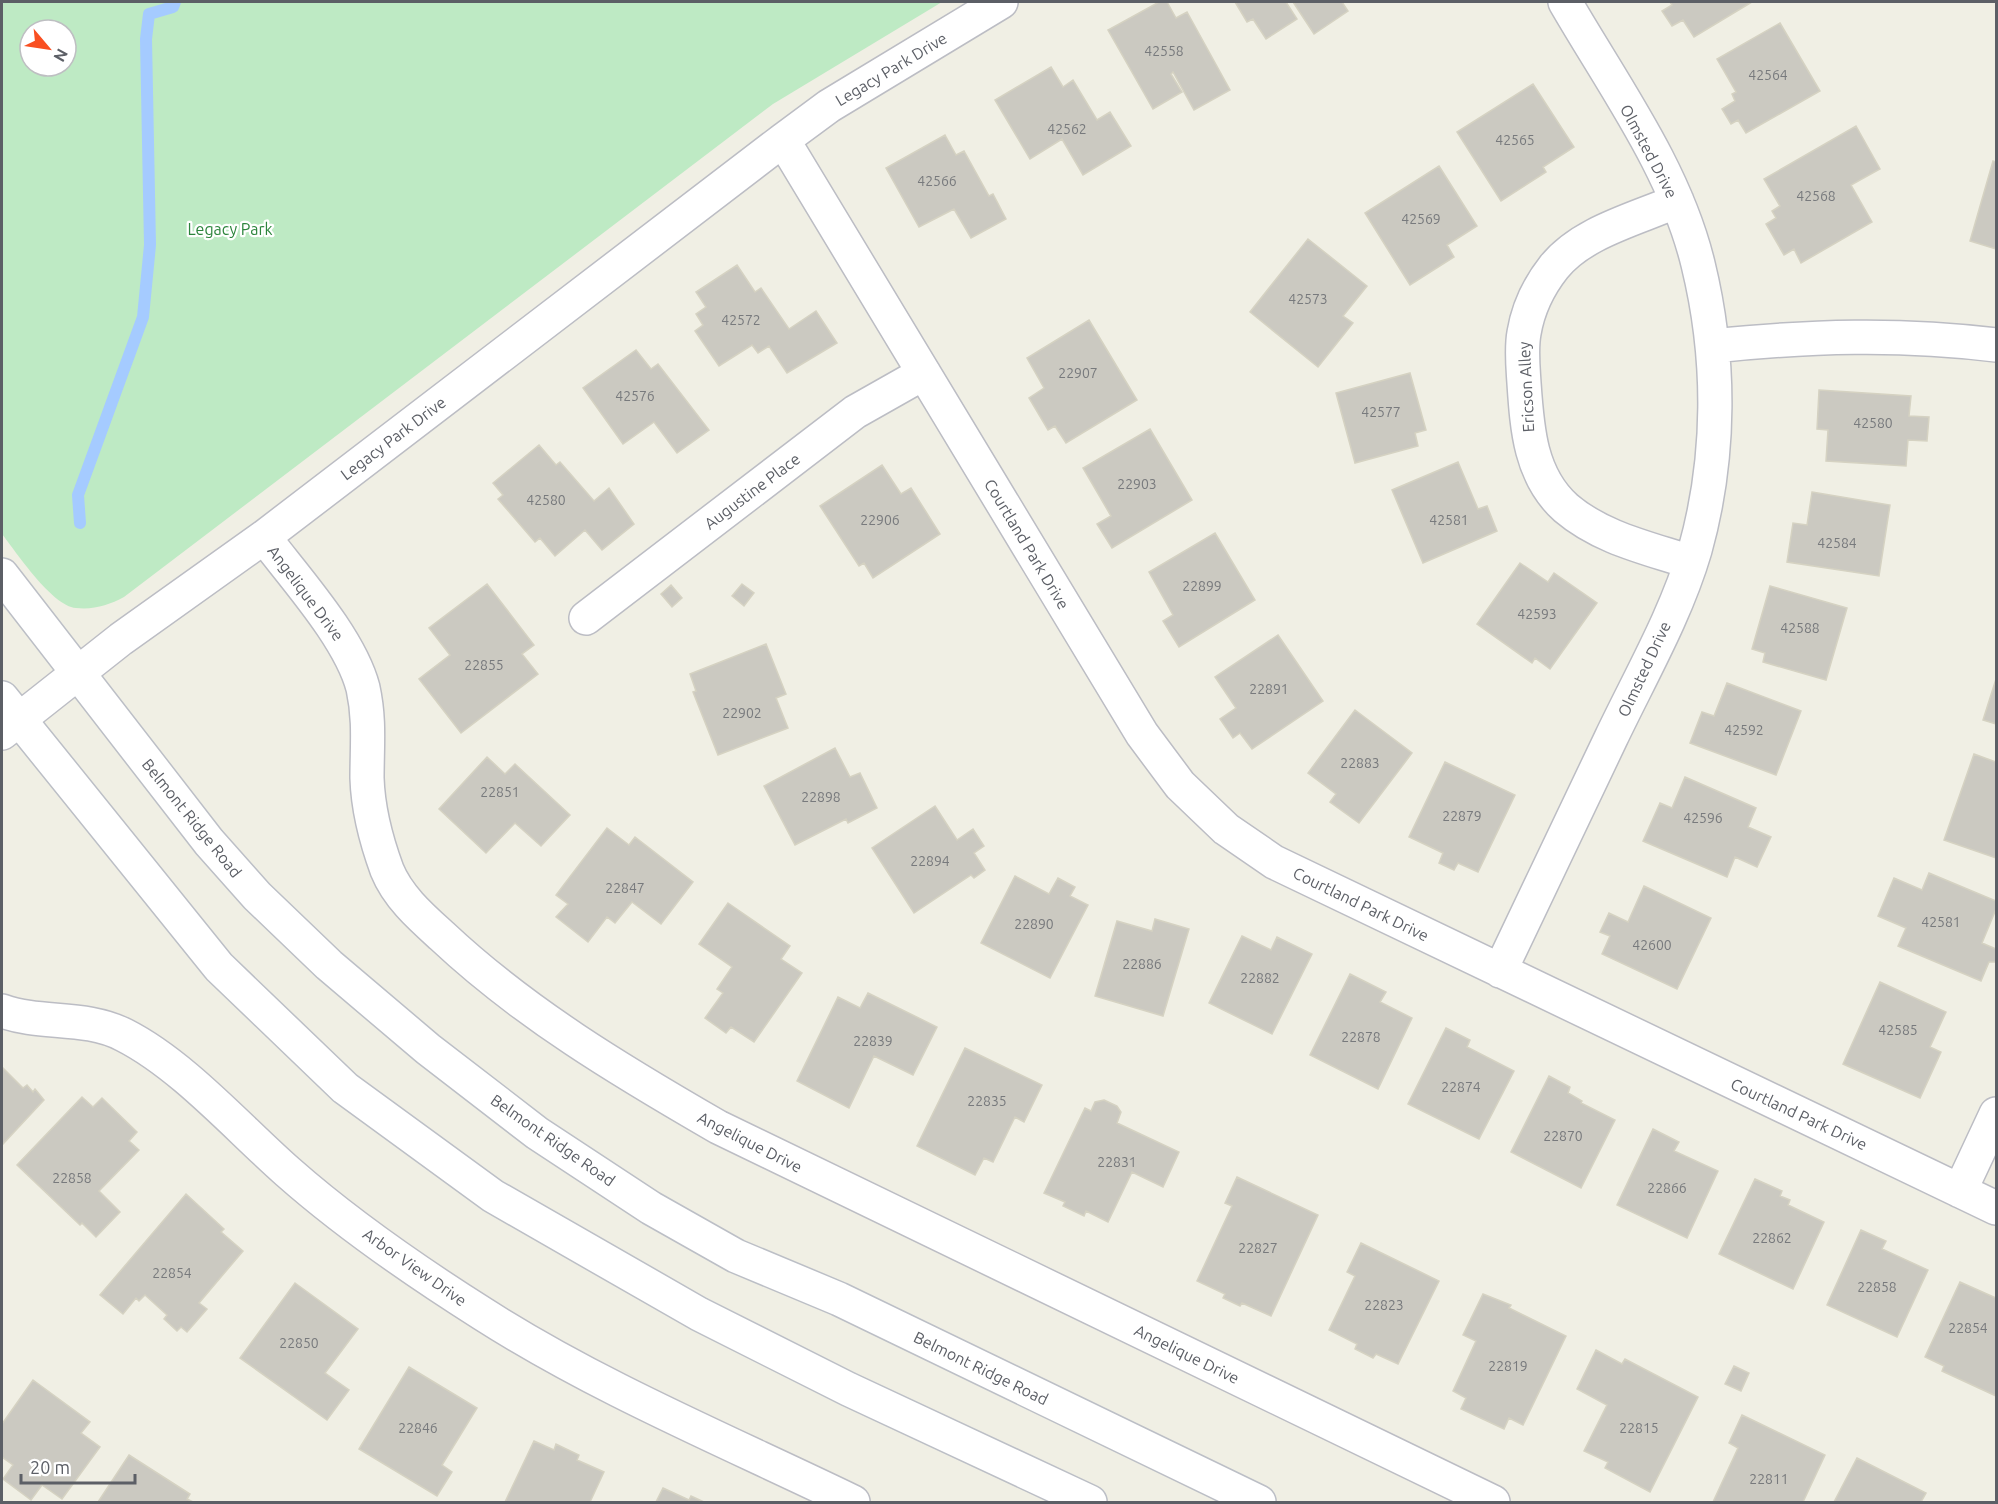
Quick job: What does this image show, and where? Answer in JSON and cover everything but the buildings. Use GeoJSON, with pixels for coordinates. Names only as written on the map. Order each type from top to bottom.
{"type":"FeatureCollection","features":[{"type":"Feature","properties":{"kind":"street","name":"Legacy Park Drive"},"geometry":{"type":"LineString","coordinates":[[7,717],[77,674],[264,537],[829,106],[1001,2]]}},
{"type":"Feature","properties":{"kind":"street","name":"Olmsted Drive"},"geometry":{"type":"LineString","coordinates":[[1500,972],[1665,625],[1690,562],[1710,482],[1716,409],[1713,346],[1698,263],[1677,201],[1660,165],[1565,2]]}},
{"type":"Feature","properties":{"kind":"street"},"geometry":{"type":"LineString","coordinates":[[783,140],[920,366]]}},
{"type":"Feature","properties":{"kind":"street","name":"Ericson Alley"},"geometry":{"type":"LineString","coordinates":[[1677,201],[1584,241],[1554,266],[1534,297],[1524,333],[1523,357],[1528,439],[1541,475],[1565,507],[1598,531],[1690,562]]}},
{"type":"Feature","properties":{"kind":"street"},"geometry":{"type":"LineString","coordinates":[[1713,346],[1790,338],[1866,335],[1943,338],[1996,345]]}},
{"type":"Feature","properties":{"kind":"street","name":"Augustine Place"},"geometry":{"type":"LineString","coordinates":[[586,618],[855,412],[920,366]]}},
{"type":"Feature","properties":{"kind":"street","name":"Courtland Park Drive"},"geometry":{"type":"LineString","coordinates":[[920,366],[1142,734],[1180,785],[1226,830],[1274,862],[1996,1208]]}},
{"type":"Feature","properties":{"kind":"street","name":"Angelique Drive"},"geometry":{"type":"LineString","coordinates":[[264,537],[344,643],[362,686],[370,728],[367,779],[371,822],[388,873],[409,906],[479,971],[631,1077],[718,1127],[1493,1503]]}},
{"type":"Feature","properties":{"kind":"street","name":"Belmont Ridge Road"},"geometry":{"type":"LineString","coordinates":[[2,575],[77,674],[227,863],[292,932],[428,1049],[537,1133],[651,1208],[736,1256],[839,1299],[1259,1503]]}},
{"type":"Feature","properties":{"kind":"street"},"geometry":{"type":"LineString","coordinates":[[7,717],[219,967],[345,1088],[493,1196],[699,1314],[848,1389],[1089,1503]]}},
{"type":"Feature","properties":{"kind":"street","name":"Arbor View Drive"},"geometry":{"type":"LineString","coordinates":[[2,1011],[85,1022],[121,1034],[158,1054],[291,1175],[385,1248],[484,1314],[587,1374],[853,1503]]}},
{"type":"Feature","properties":{"kind":"street"},"geometry":{"type":"LineString","coordinates":[[1960,1191],[1996,1114]]}},
{"type":"Feature","properties":{"kind":"green space","name":"Legacy Park"},"geometry":{"type":"Polygon","coordinates":[[[2,2],[942,2],[773,104],[124,597],[95,608],[76,608],[56,598],[25,565],[2,534],[2,2]]]}},
{"type":"Feature","properties":{"kind":"waterway"},"geometry":{"type":"LineString","coordinates":[[80,523],[78,495],[143,317],[150,245],[146,39],[149,14],[173,7],[175,2]]}}]}
